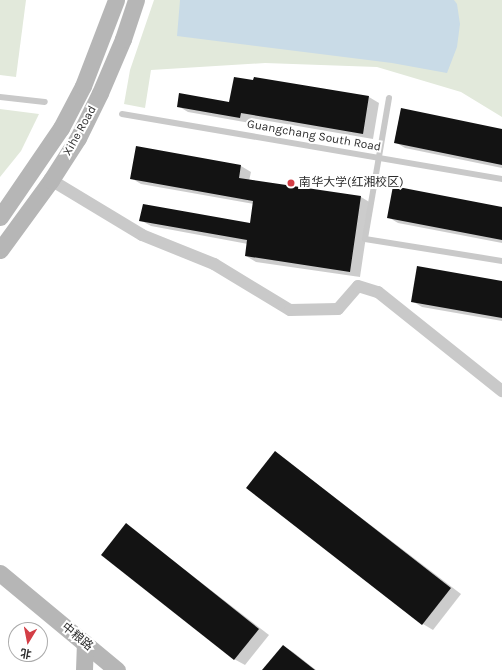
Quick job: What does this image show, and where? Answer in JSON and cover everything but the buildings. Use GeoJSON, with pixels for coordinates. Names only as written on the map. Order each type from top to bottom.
{"type":"FeatureCollection","features":[{"type":"Feature","properties":{"kind":"main road","name":"Xihe Road"},"geometry":{"type":"LineString","coordinates":[[0,217],[61,128],[83,86],[116,0]]}},
{"type":"Feature","properties":{"kind":"main road","name":"Xihe Road"},"geometry":{"type":"LineString","coordinates":[[0,250],[51,180],[78,138],[100,94],[136,0]]}},
{"type":"Feature","properties":{"kind":"main road","name":"中粮路"},"geometry":{"type":"LineString","coordinates":[[0,574],[85,656],[117,670]]}},
{"type":"Feature","properties":{"kind":"main road","name":"中粮路"},"geometry":{"type":"LineString","coordinates":[[0,586],[102,670]]}},
{"type":"Feature","properties":{"kind":"street"},"geometry":{"type":"LineString","coordinates":[[51,180],[142,235],[214,264],[290,310],[338,309],[358,286],[378,292],[502,391]]}},
{"type":"Feature","properties":{"kind":"lane"},"geometry":{"type":"LineString","coordinates":[[0,97],[45,102]]}},
{"type":"Feature","properties":{"kind":"lane"},"geometry":{"type":"LineString","coordinates":[[389,98],[365,239],[502,261]]}},
{"type":"Feature","properties":{"kind":"lane","name":"Guangchang South Road"},"geometry":{"type":"LineString","coordinates":[[122,114],[502,179]]}},
{"type":"Feature","properties":{"kind":"shaded area"},"geometry":{"type":"Polygon","coordinates":[[[0,0],[26,0],[16,77],[0,75],[0,0]]]}},
{"type":"Feature","properties":{"kind":"shaded area"},"geometry":{"type":"Polygon","coordinates":[[[154,0],[502,0],[502,117],[461,92],[377,67],[265,63],[151,70],[145,108],[124,104],[130,70],[154,0]]]}},
{"type":"Feature","properties":{"kind":"shaded area"},"geometry":{"type":"Polygon","coordinates":[[[0,109],[39,114],[21,151],[0,177],[0,109]]]}},
{"type":"Feature","properties":{"kind":"water"},"geometry":{"type":"Polygon","coordinates":[[[180,0],[454,0],[457,4],[460,24],[457,47],[447,73],[392,63],[177,36],[180,0]]]}},
{"type":"Feature","properties":{"kind":"place","name":"南华大学(红湘校区)"},"geometry":{"type":"Point","coordinates":[291,183]}}]}
